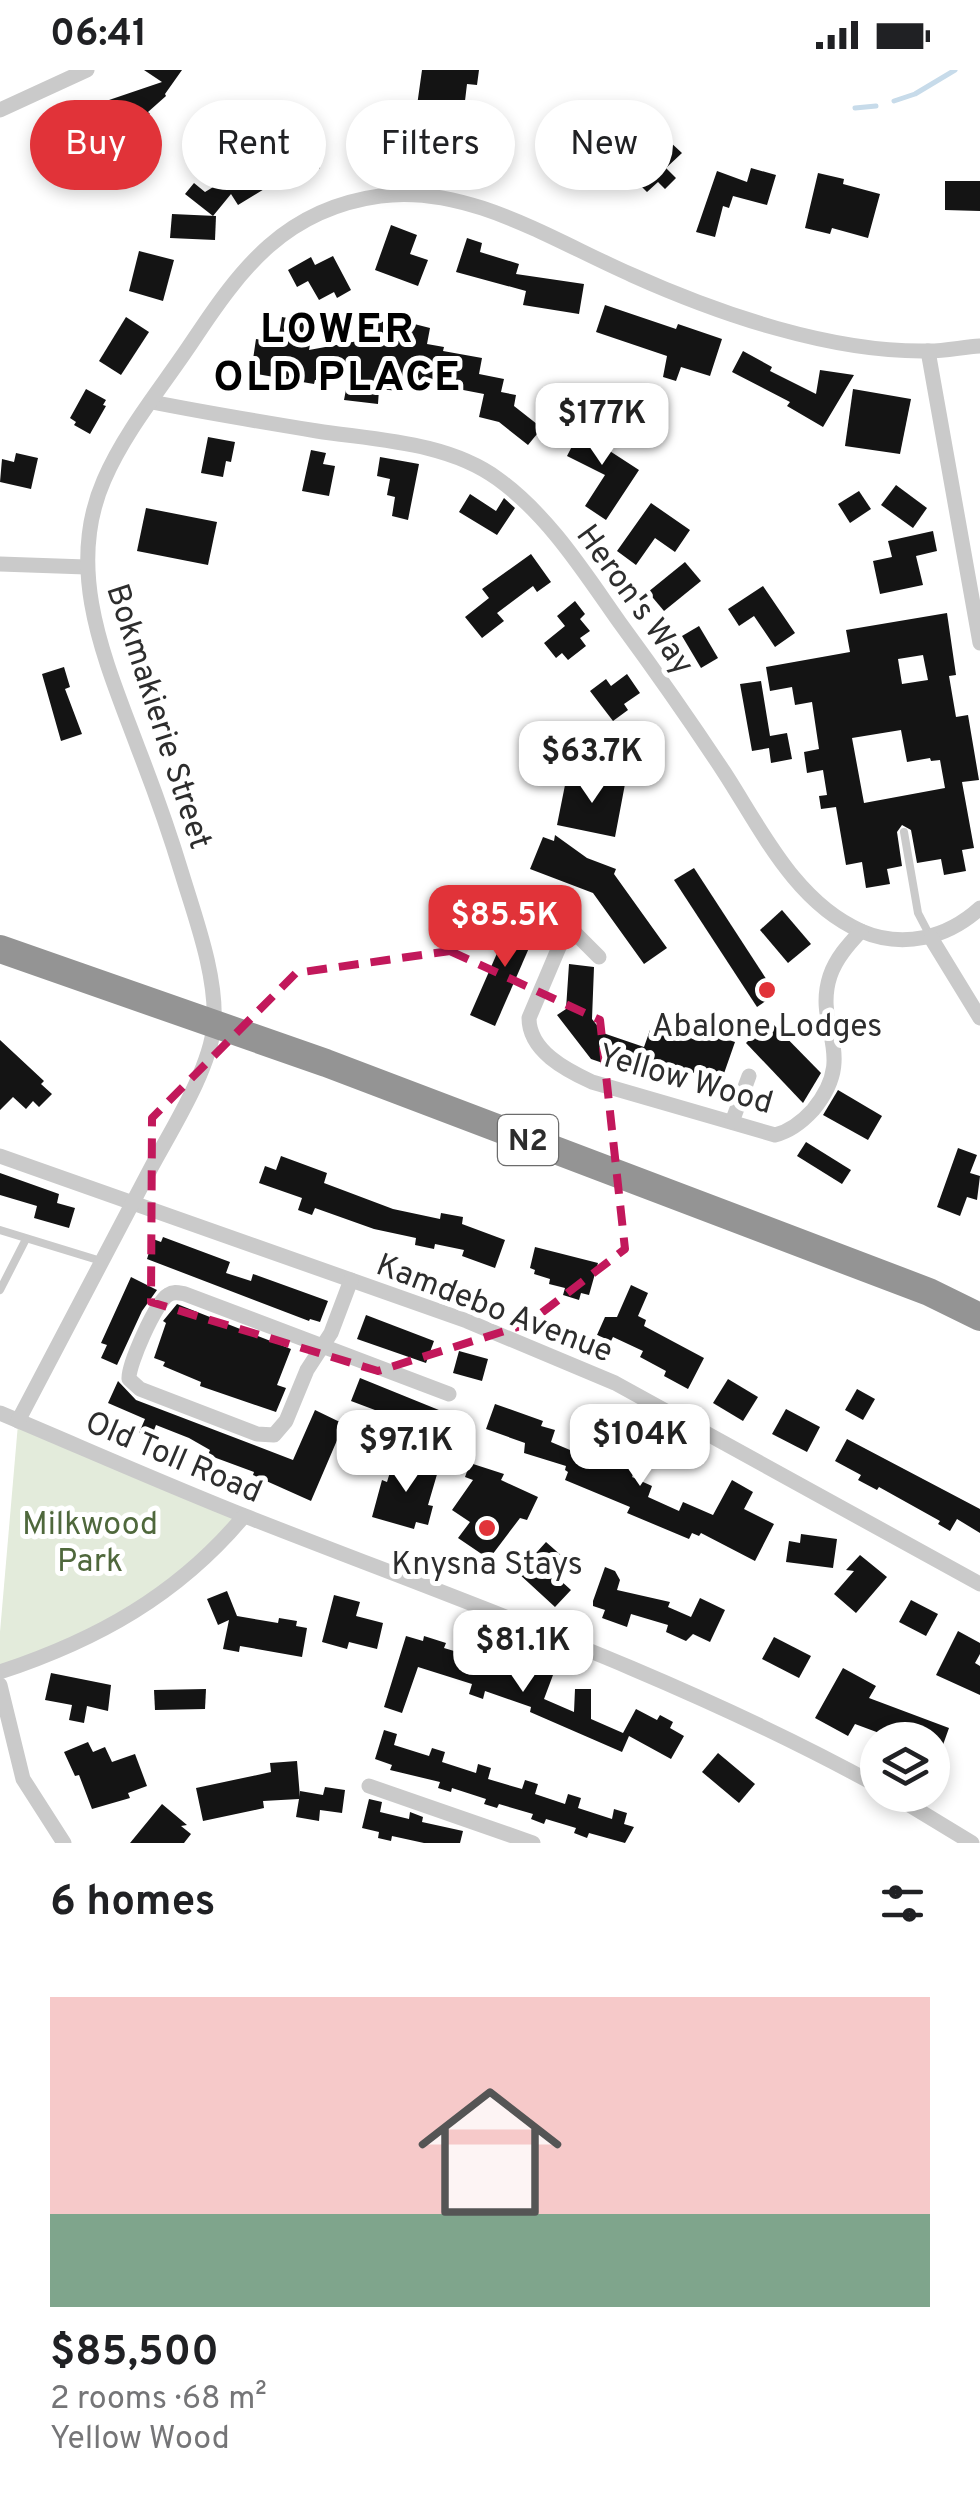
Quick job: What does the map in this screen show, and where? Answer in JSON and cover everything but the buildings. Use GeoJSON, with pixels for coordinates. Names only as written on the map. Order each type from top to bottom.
{"type":"FeatureCollection","features":[{"type":"Feature","properties":{"kind":"highway","name":"N2"},"geometry":{"type":"LineString","coordinates":[[0,949],[326,1063],[868,1268],[980,1317]]}},
{"type":"Feature","properties":{"kind":"street"},"geometry":{"type":"LineString","coordinates":[[0,110],[87,70]]}},
{"type":"Feature","properties":{"kind":"street","name":"Bokmakierie Street"},"geometry":{"type":"LineString","coordinates":[[18,1421],[192,1087],[214,1026],[210,980],[190,902],[162,810],[101,645],[88,597],[86,567],[95,504],[119,448],[201,328],[260,252],[304,220],[352,202],[398,194],[492,212],[684,298],[768,325],[869,346],[928,351],[980,346]]}},
{"type":"Feature","properties":{"kind":"street"},"geometry":{"type":"LineString","coordinates":[[928,351],[980,644]]}},
{"type":"Feature","properties":{"kind":"street","name":"Heron's Way"},"geometry":{"type":"LineString","coordinates":[[152,402],[438,452],[478,466],[499,480],[541,516],[588,577],[687,717],[756,826],[788,870],[819,903],[861,931],[890,938],[932,938]]}},
{"type":"Feature","properties":{"kind":"street"},"geometry":{"type":"LineString","coordinates":[[0,564],[86,567]]}},
{"type":"Feature","properties":{"kind":"street"},"geometry":{"type":"LineString","coordinates":[[522,904],[568,926],[599,958]]}},
{"type":"Feature","properties":{"kind":"street"},"geometry":{"type":"LineString","coordinates":[[980,908],[967,920],[932,938],[980,1018]]}},
{"type":"Feature","properties":{"kind":"street","name":"Yellow Wood"},"geometry":{"type":"LineString","coordinates":[[568,926],[529,1018],[529,1030],[536,1042],[567,1070],[592,1082],[775,1135],[807,1117],[834,1076],[828,1006],[830,976],[861,931]]}},
{"type":"Feature","properties":{"kind":"street"},"geometry":{"type":"LineString","coordinates":[[732,1122],[749,1076]]}},
{"type":"Feature","properties":{"kind":"street","name":"Kamdebo Avenue"},"geometry":{"type":"LineString","coordinates":[[0,1156],[467,1321],[615,1384],[980,1584]]}},
{"type":"Feature","properties":{"kind":"street"},"geometry":{"type":"LineString","coordinates":[[351,1280],[323,1348],[307,1370],[286,1421],[274,1434],[257,1434],[140,1389],[129,1379],[129,1366],[164,1299],[177,1292],[323,1348],[448,1394]]}},
{"type":"Feature","properties":{"kind":"street","name":"Old Toll Road"},"geometry":{"type":"LineString","coordinates":[[0,1413],[244,1516],[544,1629],[808,1748],[860,1776]]}},
{"type":"Feature","properties":{"kind":"street"},"geometry":{"type":"LineString","coordinates":[[0,1672],[97,1634],[141,1609],[226,1537],[244,1516]]}},
{"type":"Feature","properties":{"kind":"street"},"geometry":{"type":"LineString","coordinates":[[0,1686],[23,1779],[64,1843]]}},
{"type":"Feature","properties":{"kind":"street"},"geometry":{"type":"LineString","coordinates":[[369,1786],[533,1843]]}},
{"type":"Feature","properties":{"kind":"street"},"geometry":{"type":"LineString","coordinates":[[921,1812],[972,1843]]}},
{"type":"Feature","properties":{"kind":"lane"},"geometry":{"type":"LineString","coordinates":[[904,832],[918,914],[932,938]]}},
{"type":"Feature","properties":{"kind":"lane"},"geometry":{"type":"LineString","coordinates":[[0,1230],[102,1261]]}},
{"type":"Feature","properties":{"kind":"lane"},"geometry":{"type":"LineString","coordinates":[[0,1290],[26,1239]]}},
{"type":"Feature","properties":{"kind":"highlighted area"},"geometry":{"type":"Polygon","coordinates":[[[450,951],[600,1020],[625,1249],[527,1324],[378,1371],[151,1302],[152,1118],[296,973],[450,951]]]}},
{"type":"Feature","properties":{"kind":"green space","name":"Milkwood Park"},"geometry":{"type":"Polygon","coordinates":[[[18,1424],[239,1517],[183,1570],[96,1632],[0,1668],[0,1632],[18,1424]]]}},
{"type":"Feature","properties":{"kind":"waterway"},"geometry":{"type":"LineString","coordinates":[[894,101],[915,94],[955,70]]}},
{"type":"Feature","properties":{"kind":"waterway"},"geometry":{"type":"LineString","coordinates":[[855,108],[876,106]]}},
{"type":"Feature","properties":{"kind":"place","name":"Abalone Lodges"},"geometry":{"type":"Point","coordinates":[767,990]}},
{"type":"Feature","properties":{"kind":"place","name":"Knysna Stays"},"geometry":{"type":"Point","coordinates":[487,1528]}},
{"type":"Feature","properties":{"kind":"district","name":"LOWER OLD PLACE"},"geometry":{"type":"Point","coordinates":[338,351]}}]}
